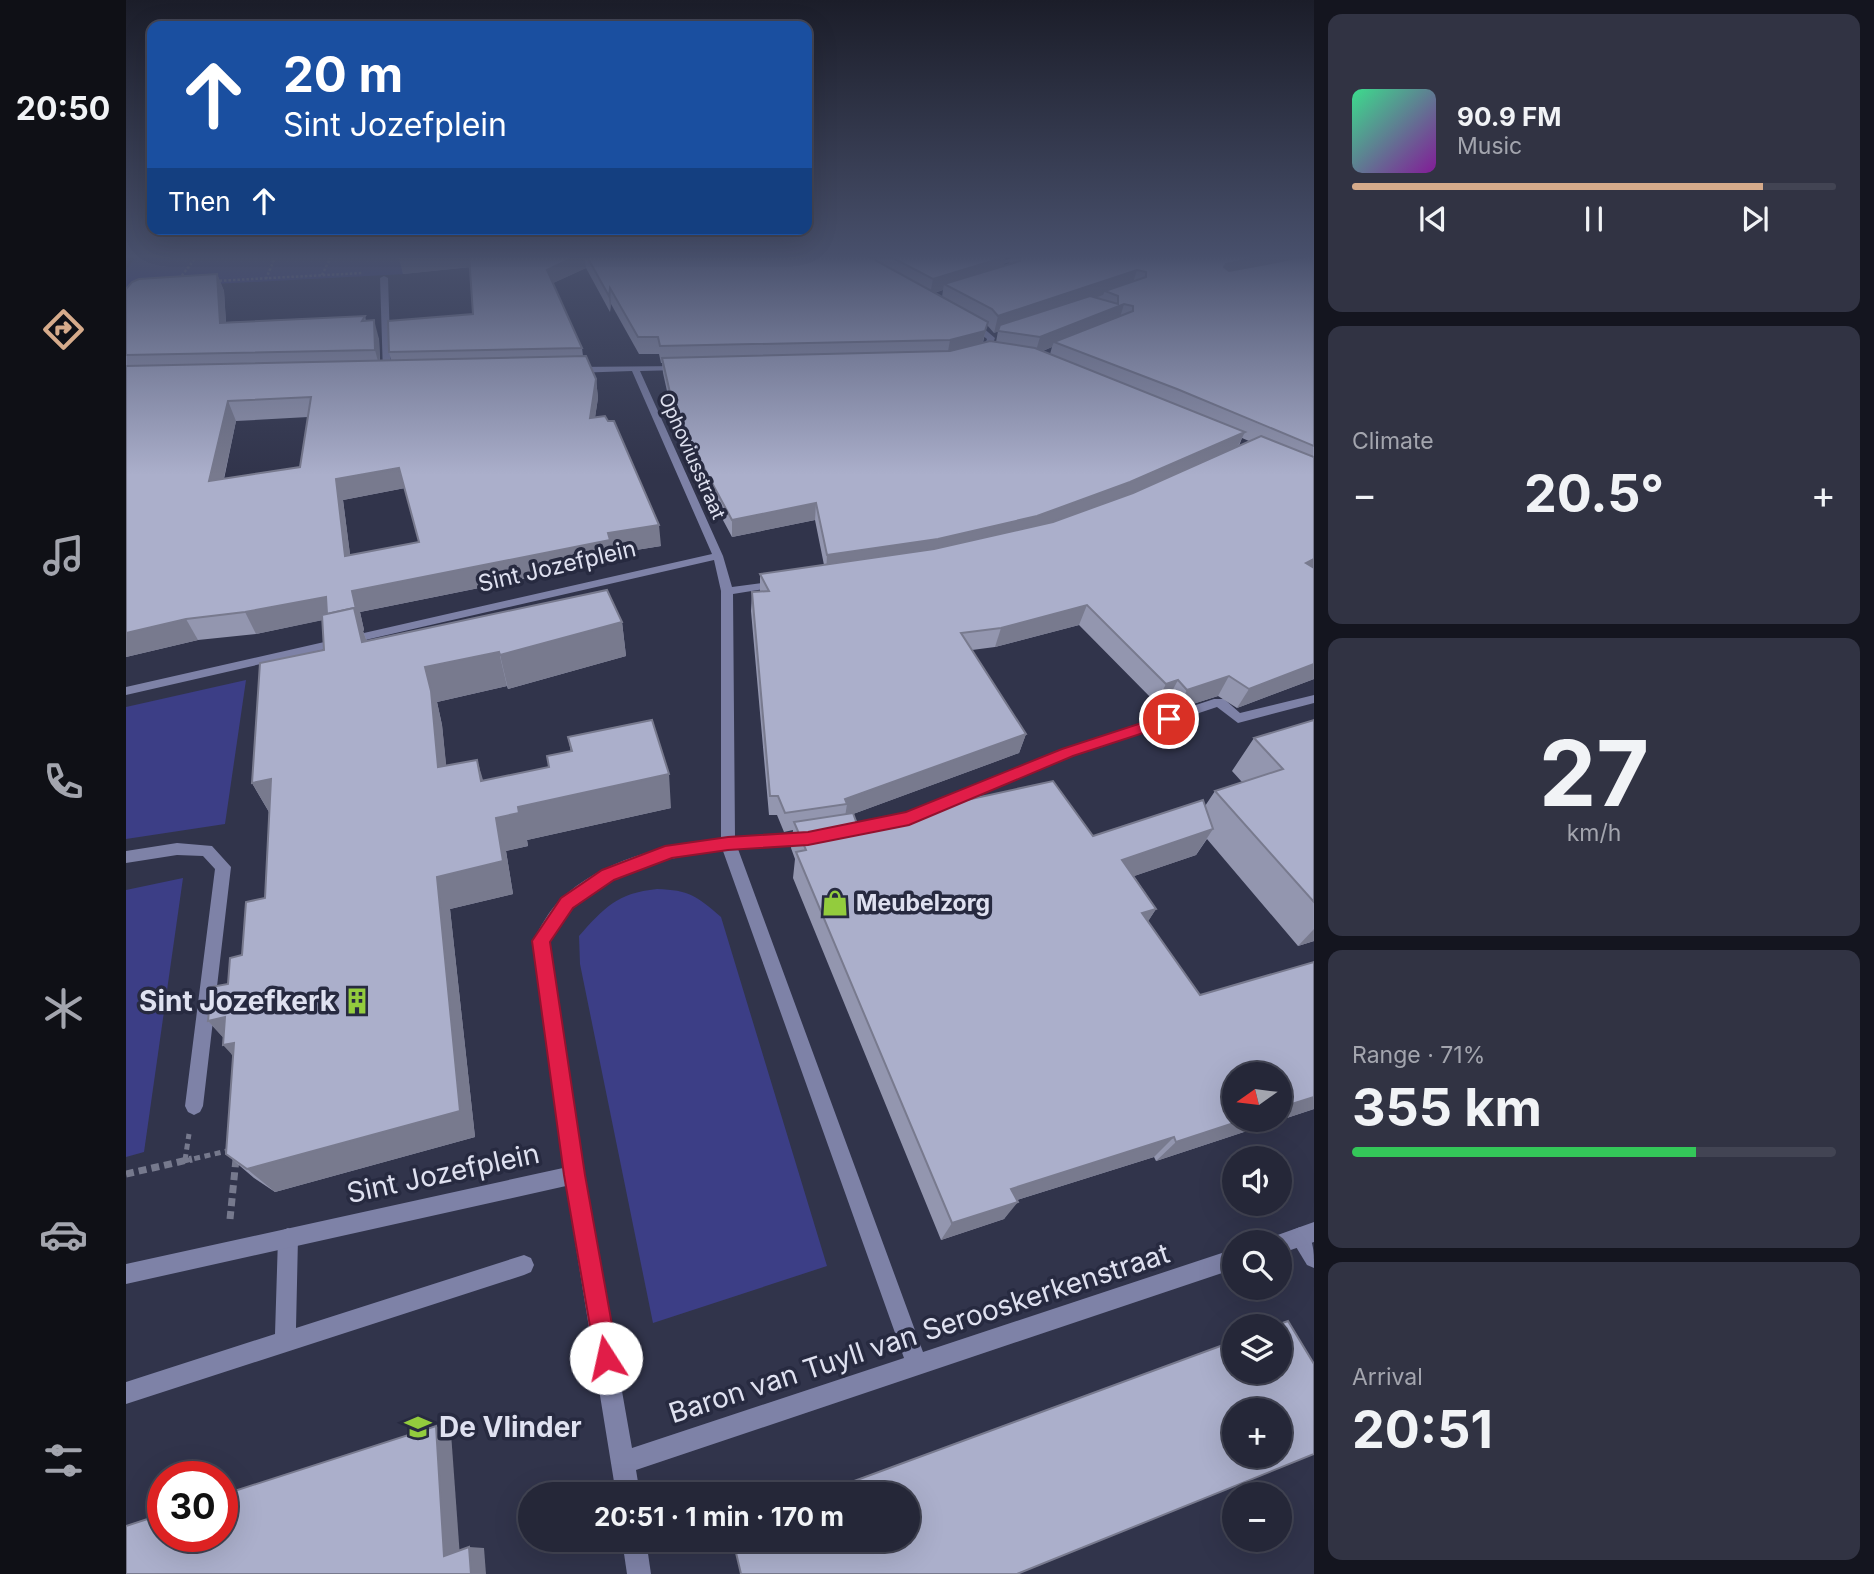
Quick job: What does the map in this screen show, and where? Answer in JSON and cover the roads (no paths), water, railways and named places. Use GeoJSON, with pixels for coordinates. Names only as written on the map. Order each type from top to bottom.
{"type":"FeatureCollection","features":[{"type":"Feature","properties":{"kind":"street"},"geometry":{"type":"LineString","coordinates":[[386,328],[387,373]]}},
{"type":"Feature","properties":{"kind":"street"},"geometry":{"type":"LineString","coordinates":[[981,328],[991,338]]}},
{"type":"Feature","properties":{"kind":"street"},"geometry":{"type":"LineString","coordinates":[[991,338],[1003,334]]}},
{"type":"Feature","properties":{"kind":"street"},"geometry":{"type":"LineString","coordinates":[[986,352],[991,338]]}},
{"type":"Feature","properties":{"kind":"street"},"geometry":{"type":"LineString","coordinates":[[973,355],[986,352],[998,354]]}},
{"type":"Feature","properties":{"kind":"street"},"geometry":{"type":"LineString","coordinates":[[566,370],[689,368]]}},
{"type":"Feature","properties":{"kind":"street","name":"Ophoviusstraat"},"geometry":{"type":"LineString","coordinates":[[635,369],[718,556]]}},
{"type":"Feature","properties":{"kind":"street"},"geometry":{"type":"LineString","coordinates":[[374,373],[401,373]]}},
{"type":"Feature","properties":{"kind":"street"},"geometry":{"type":"LineString","coordinates":[[718,556],[727,591],[728,844],[917,1365]]}},
{"type":"Feature","properties":{"kind":"street","name":"Sint Jozefplein"},"geometry":{"type":"LineString","coordinates":[[126,691],[718,556]]}},
{"type":"Feature","properties":{"kind":"street"},"geometry":{"type":"LineString","coordinates":[[727,591],[794,582]]}},
{"type":"Feature","properties":{"kind":"street"},"geometry":{"type":"LineString","coordinates":[[909,818],[1068,752],[1219,702],[1238,718],[1314,699]]}},
{"type":"Feature","properties":{"kind":"street","name":"Sint Jozefplein"},"geometry":{"type":"LineString","coordinates":[[126,1274],[575,1175],[541,941],[567,903],[608,875],[671,851],[820,836]]}},
{"type":"Feature","properties":{"kind":"street"},"geometry":{"type":"LineString","coordinates":[[126,857],[177,849],[207,850],[223,867],[194,1106]]}},
{"type":"Feature","properties":{"kind":"street"},"geometry":{"type":"LineString","coordinates":[[575,1175],[626,1482]]}},
{"type":"Feature","properties":{"kind":"street"},"geometry":{"type":"LineString","coordinates":[[1307,1235],[1314,1258]]}},
{"type":"Feature","properties":{"kind":"street"},"geometry":{"type":"LineString","coordinates":[[285,1342],[289,1238]]}},
{"type":"Feature","properties":{"kind":"street","name":"Baron van Tuyll van Serooskerkenstraat"},"geometry":{"type":"LineString","coordinates":[[623,1463],[1222,1263]]}},
{"type":"Feature","properties":{"kind":"street"},"geometry":{"type":"LineString","coordinates":[[126,1393],[524,1265]]}},
{"type":"Feature","properties":{"kind":"street"},"geometry":{"type":"LineString","coordinates":[[636,1552],[639,1574]]}},
{"type":"Feature","properties":{"kind":"place","name":"Meubelzorg"},"geometry":{"type":"Point","coordinates":[835,903]}},
{"type":"Feature","properties":{"kind":"place","name":"Sint Jozefkerk"},"geometry":{"type":"Point","coordinates":[357,1001]}},
{"type":"Feature","properties":{"kind":"place","name":"De Vlinder"},"geometry":{"type":"Point","coordinates":[418,1427]}}]}
